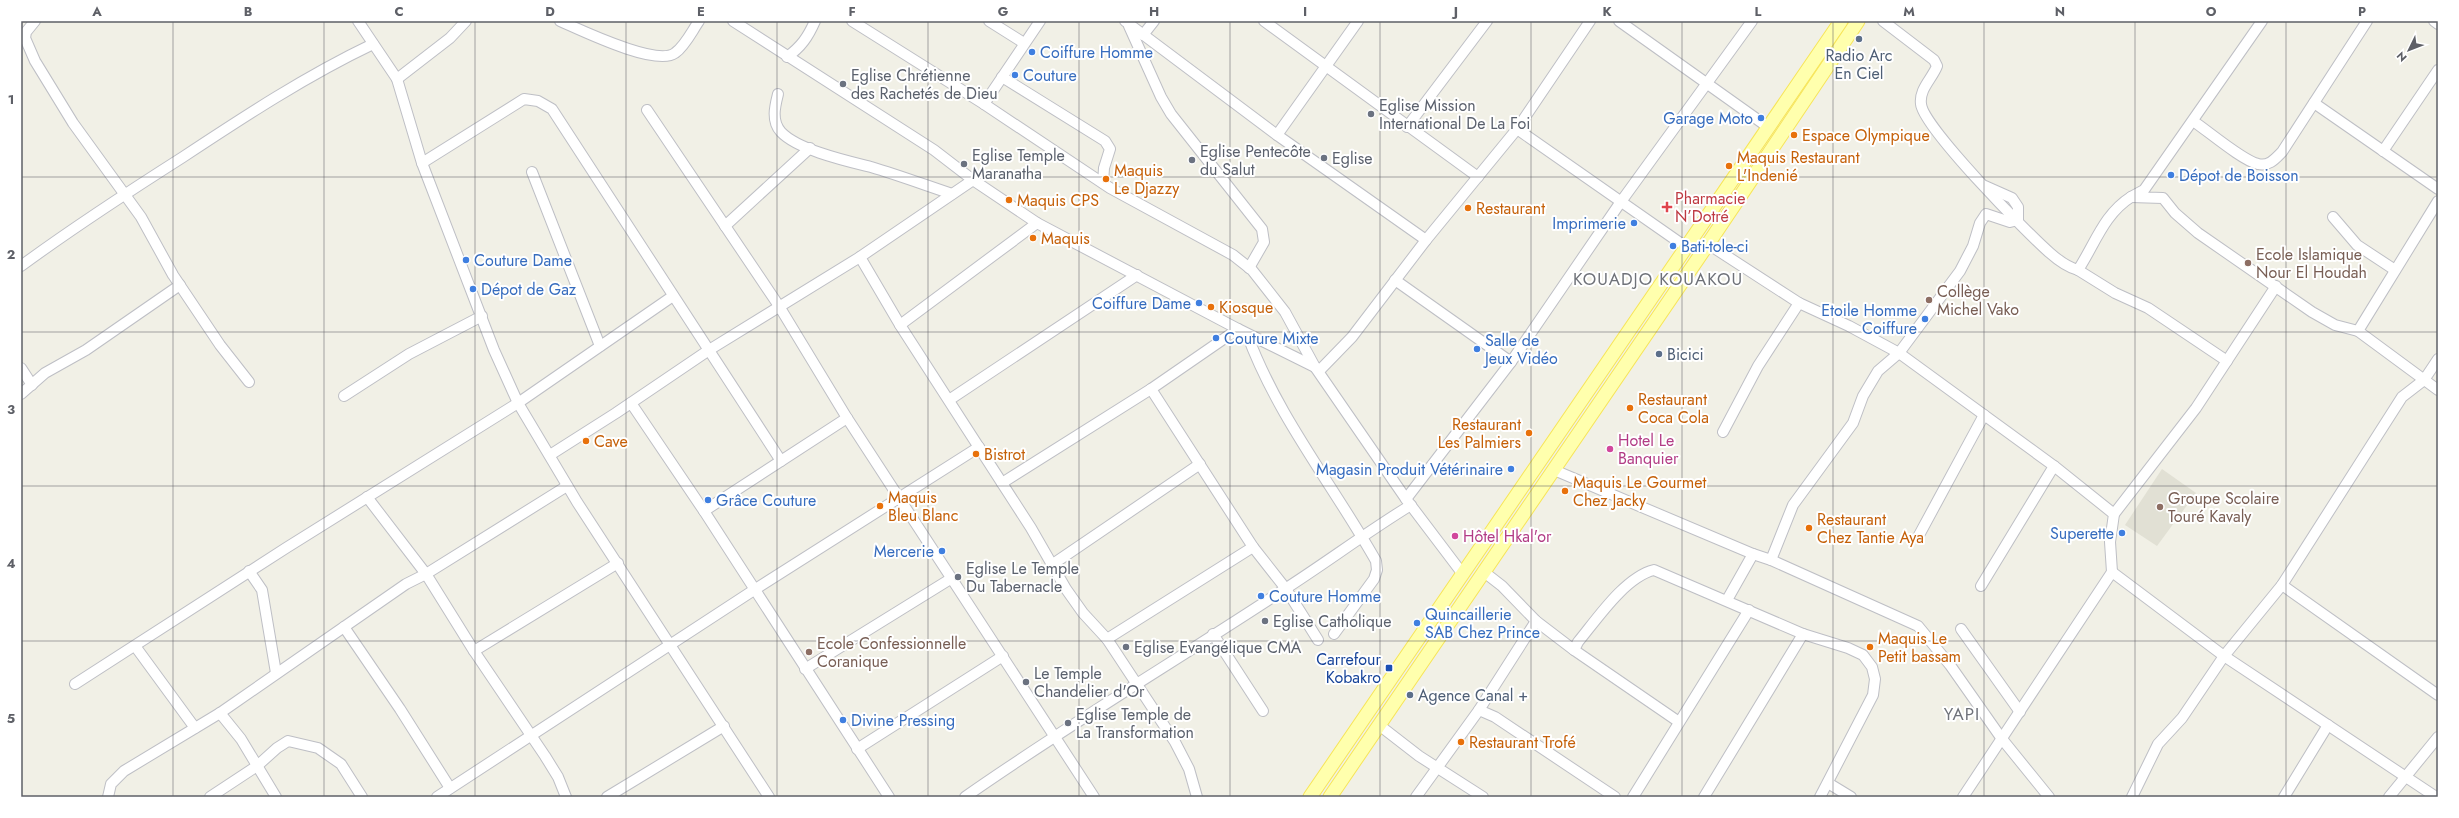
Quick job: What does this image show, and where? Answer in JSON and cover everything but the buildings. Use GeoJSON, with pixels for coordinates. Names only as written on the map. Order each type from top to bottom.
{"type":"FeatureCollection","features":[{"type":"Feature","properties":{"kind":"main road"},"geometry":{"type":"LineString","coordinates":[[1310,797],[1841,21]]}},
{"type":"Feature","properties":{"kind":"main road"},"geometry":{"type":"LineString","coordinates":[[1330,797],[1708,244],[1858,21]]}},
{"type":"Feature","properties":{"kind":"street"},"geometry":{"type":"LineString","coordinates":[[35,21],[26,32],[30,50],[73,123],[141,217],[180,285],[220,344],[249,382]]}},
{"type":"Feature","properties":{"kind":"street"},"geometry":{"type":"LineString","coordinates":[[358,21],[397,79],[422,163],[482,316],[518,402],[567,486],[769,797]]}},
{"type":"Feature","properties":{"kind":"street"},"geometry":{"type":"LineString","coordinates":[[397,79],[450,38],[466,21]]}},
{"type":"Feature","properties":{"kind":"street"},"geometry":{"type":"LineString","coordinates":[[560,21],[621,46],[665,58],[675,53],[699,21]]}},
{"type":"Feature","properties":{"kind":"street"},"geometry":{"type":"LineString","coordinates":[[733,21],[934,150],[973,180],[1037,223],[1317,369]]}},
{"type":"Feature","properties":{"kind":"street"},"geometry":{"type":"LineString","coordinates":[[788,57],[804,42],[815,21]]}},
{"type":"Feature","properties":{"kind":"street"},"geometry":{"type":"LineString","coordinates":[[852,21],[984,104],[1103,183],[1233,255],[1249,268],[1268,288],[1285,312],[1317,369],[1408,502],[1462,573]]}},
{"type":"Feature","properties":{"kind":"street"},"geometry":{"type":"LineString","coordinates":[[990,21],[1024,43]]}},
{"type":"Feature","properties":{"kind":"street"},"geometry":{"type":"LineString","coordinates":[[984,104],[1040,21]]}},
{"type":"Feature","properties":{"kind":"street"},"geometry":{"type":"LineString","coordinates":[[1126,21],[1277,135],[1426,240]]}},
{"type":"Feature","properties":{"kind":"street"},"geometry":{"type":"LineString","coordinates":[[1126,21],[1143,54],[1161,98],[1171,114],[1262,229],[1264,242],[1249,268]]}},
{"type":"Feature","properties":{"kind":"street"},"geometry":{"type":"LineString","coordinates":[[1143,35],[1154,21]]}},
{"type":"Feature","properties":{"kind":"street"},"geometry":{"type":"LineString","coordinates":[[1264,21],[1478,177]]}},
{"type":"Feature","properties":{"kind":"street"},"geometry":{"type":"LineString","coordinates":[[1277,135],[1358,21]]}},
{"type":"Feature","properties":{"kind":"street"},"geometry":{"type":"LineString","coordinates":[[1407,126],[1487,21]]}},
{"type":"Feature","properties":{"kind":"street"},"geometry":{"type":"LineString","coordinates":[[1317,369],[1352,337],[1426,240],[1516,129],[1590,21]]}},
{"type":"Feature","properties":{"kind":"street"},"geometry":{"type":"LineString","coordinates":[[1619,21],[1768,127]]}},
{"type":"Feature","properties":{"kind":"street"},"geometry":{"type":"LineString","coordinates":[[965,797],[1213,634],[1286,589],[1408,502],[1511,362],[1620,203],[1752,21]]}},
{"type":"Feature","properties":{"kind":"street"},"geometry":{"type":"LineString","coordinates":[[1883,21],[1899,31],[1934,60],[1937,66],[1921,92],[1920,104],[1923,114],[1954,154],[2050,253],[2069,268],[2078,270],[2115,292],[2148,308],[2227,361]]}},
{"type":"Feature","properties":{"kind":"street"},"geometry":{"type":"LineString","coordinates":[[2078,270],[2103,225],[2120,204],[2144,190],[2194,121],[2262,21]]}},
{"type":"Feature","properties":{"kind":"street"},"geometry":{"type":"LineString","coordinates":[[2194,121],[2247,159],[2259,164],[2267,164],[2282,152],[2367,21]]}},
{"type":"Feature","properties":{"kind":"street"},"geometry":{"type":"LineString","coordinates":[[2434,21],[2438,24]]}},
{"type":"Feature","properties":{"kind":"street"},"geometry":{"type":"LineString","coordinates":[[21,266],[124,194],[255,109],[339,60],[373,44]]}},
{"type":"Feature","properties":{"kind":"street"},"geometry":{"type":"LineString","coordinates":[[2383,151],[2438,70]]}},
{"type":"Feature","properties":{"kind":"street"},"geometry":{"type":"LineString","coordinates":[[1002,77],[1105,141],[1110,149],[1104,168],[1103,183]]}},
{"type":"Feature","properties":{"kind":"street"},"geometry":{"type":"LineString","coordinates":[[778,94],[774,111],[775,122],[781,132],[810,148],[834,158],[871,167],[952,194]]}},
{"type":"Feature","properties":{"kind":"street"},"geometry":{"type":"LineString","coordinates":[[422,163],[524,99],[538,101],[552,109],[781,461]]}},
{"type":"Feature","properties":{"kind":"street"},"geometry":{"type":"LineString","coordinates":[[2314,103],[2438,189]]}},
{"type":"Feature","properties":{"kind":"street"},"geometry":{"type":"LineString","coordinates":[[647,110],[779,306],[847,418],[1003,656],[1093,797]]}},
{"type":"Feature","properties":{"kind":"street"},"geometry":{"type":"LineString","coordinates":[[1516,129],[1620,203],[1686,247]]}},
{"type":"Feature","properties":{"kind":"street"},"geometry":{"type":"LineString","coordinates":[[725,226],[810,148]]}},
{"type":"Feature","properties":{"kind":"street"},"geometry":{"type":"LineString","coordinates":[[532,172],[600,346]]}},
{"type":"Feature","properties":{"kind":"street"},"geometry":{"type":"LineString","coordinates":[[550,455],[631,403],[709,350],[860,257],[973,180]]}},
{"type":"Feature","properties":{"kind":"street"},"geometry":{"type":"LineString","coordinates":[[2131,197],[2163,198],[2175,213],[2198,233],[2312,312],[2335,325],[2358,331],[2438,390]]}},
{"type":"Feature","properties":{"kind":"street"},"geometry":{"type":"LineString","coordinates":[[2358,331],[2438,201]]}},
{"type":"Feature","properties":{"kind":"street"},"geometry":{"type":"LineString","coordinates":[[1771,560],[1793,505],[1853,423],[1863,396],[1878,371],[1899,353],[1960,271],[1973,246],[1980,223],[1986,214],[2010,222],[2018,220]]}},
{"type":"Feature","properties":{"kind":"street"},"geometry":{"type":"LineString","coordinates":[[2333,216],[2357,245],[2395,270]]}},
{"type":"Feature","properties":{"kind":"street"},"geometry":{"type":"LineString","coordinates":[[900,325],[1037,223]]}},
{"type":"Feature","properties":{"kind":"street"},"geometry":{"type":"LineString","coordinates":[[1708,244],[1799,303],[1849,326],[1899,353],[2054,466],[2114,514]]}},
{"type":"Feature","properties":{"kind":"street"},"geometry":{"type":"LineString","coordinates":[[860,257],[900,325],[1002,483],[1083,613],[1108,639],[1175,742],[1189,769],[1197,797]]}},
{"type":"Feature","properties":{"kind":"street"},"geometry":{"type":"LineString","coordinates":[[949,400],[1137,275]]}},
{"type":"Feature","properties":{"kind":"street"},"geometry":{"type":"LineString","coordinates":[[1395,280],[1511,362]]}},
{"type":"Feature","properties":{"kind":"street"},"geometry":{"type":"LineString","coordinates":[[21,394],[45,373],[86,350],[180,285]]}},
{"type":"Feature","properties":{"kind":"street"},"geometry":{"type":"LineString","coordinates":[[1963,797],[2112,572],[2110,542],[2114,514],[2196,408],[2276,286]]}},
{"type":"Feature","properties":{"kind":"street"},"geometry":{"type":"LineString","coordinates":[[75,684],[249,571],[518,402],[673,296]]}},
{"type":"Feature","properties":{"kind":"street"},"geometry":{"type":"LineString","coordinates":[[1723,432],[1758,366],[1799,303]]}},
{"type":"Feature","properties":{"kind":"street"},"geometry":{"type":"LineString","coordinates":[[344,396],[409,354],[482,316]]}},
{"type":"Feature","properties":{"kind":"street"},"geometry":{"type":"LineString","coordinates":[[1002,483],[1242,331]]}},
{"type":"Feature","properties":{"kind":"street"},"geometry":{"type":"LineString","coordinates":[[1242,331],[1289,422],[1376,561],[1377,570],[1374,579],[1334,634]]}},
{"type":"Feature","properties":{"kind":"street"},"geometry":{"type":"LineString","coordinates":[[2132,797],[2158,744],[2182,718],[2224,656],[2282,585],[2402,397],[2424,380],[2438,359]]}},
{"type":"Feature","properties":{"kind":"street"},"geometry":{"type":"LineString","coordinates":[[21,368],[32,385]]}},
{"type":"Feature","properties":{"kind":"street"},"geometry":{"type":"LineString","coordinates":[[1151,389],[1253,546],[1286,589],[1318,640]]}},
{"type":"Feature","properties":{"kind":"street"},"geometry":{"type":"LineString","coordinates":[[631,403],[704,511],[889,797]]}},
{"type":"Feature","properties":{"kind":"street"},"geometry":{"type":"LineString","coordinates":[[1918,537],[1984,415]]}},
{"type":"Feature","properties":{"kind":"street"},"geometry":{"type":"LineString","coordinates":[[704,511],[847,418]]}},
{"type":"Feature","properties":{"kind":"street"},"geometry":{"type":"LineString","coordinates":[[438,797],[672,646],[754,590],[900,499],[979,447]]}},
{"type":"Feature","properties":{"kind":"street"},"geometry":{"type":"LineString","coordinates":[[1053,564],[1200,464]]}},
{"type":"Feature","properties":{"kind":"street"},"geometry":{"type":"LineString","coordinates":[[1981,586],[2054,466]]}},
{"type":"Feature","properties":{"kind":"street"},"geometry":{"type":"LineString","coordinates":[[1554,470],[1752,554],[1771,560],[1918,626],[1950,666],[2002,739],[2049,797]]}},
{"type":"Feature","properties":{"kind":"street"},"geometry":{"type":"LineString","coordinates":[[108,797],[111,784],[116,777],[220,713],[406,584],[426,574],[567,486]]}},
{"type":"Feature","properties":{"kind":"street"},"geometry":{"type":"LineString","coordinates":[[368,497],[426,574],[474,652],[558,777],[566,797]]}},
{"type":"Feature","properties":{"kind":"street"},"geometry":{"type":"LineString","coordinates":[[1108,639],[1253,546]]}},
{"type":"Feature","properties":{"kind":"street"},"geometry":{"type":"LineString","coordinates":[[1727,600],[1752,554]]}},
{"type":"Feature","properties":{"kind":"street"},"geometry":{"type":"LineString","coordinates":[[474,652],[618,563]]}},
{"type":"Feature","properties":{"kind":"street"},"geometry":{"type":"LineString","coordinates":[[1574,650],[1578,642],[1634,578],[1645,572],[1654,570],[1662,572],[1803,634],[1848,648],[1863,656],[1872,668],[1875,679],[1873,695],[1820,797]]}},
{"type":"Feature","properties":{"kind":"street"},"geometry":{"type":"LineString","coordinates":[[249,571],[262,590],[276,673]]}},
{"type":"Feature","properties":{"kind":"street"},"geometry":{"type":"LineString","coordinates":[[1484,572],[1502,586],[1536,621],[1574,650],[1679,722]]}},
{"type":"Feature","properties":{"kind":"street"},"geometry":{"type":"LineString","coordinates":[[2112,572],[2224,656],[2436,797]]}},
{"type":"Feature","properties":{"kind":"street"},"geometry":{"type":"LineString","coordinates":[[805,669],[952,578]]}},
{"type":"Feature","properties":{"kind":"street"},"geometry":{"type":"LineString","coordinates":[[2282,585],[2438,695]]}},
{"type":"Feature","properties":{"kind":"street"},"geometry":{"type":"LineString","coordinates":[[1633,797],[1750,610]]}},
{"type":"Feature","properties":{"kind":"street"},"geometry":{"type":"LineString","coordinates":[[1416,797],[1436,767],[1479,710],[1536,621]]}},
{"type":"Feature","properties":{"kind":"street"},"geometry":{"type":"LineString","coordinates":[[344,627],[400,709],[450,788]]}},
{"type":"Feature","properties":{"kind":"street"},"geometry":{"type":"LineString","coordinates":[[1961,629],[2020,712]]}},
{"type":"Feature","properties":{"kind":"street"},"geometry":{"type":"LineString","coordinates":[[1213,634],[1263,711]]}},
{"type":"Feature","properties":{"kind":"street"},"geometry":{"type":"LineString","coordinates":[[1704,797],[1803,634]]}},
{"type":"Feature","properties":{"kind":"street"},"geometry":{"type":"LineString","coordinates":[[135,646],[195,728]]}},
{"type":"Feature","properties":{"kind":"street"},"geometry":{"type":"LineString","coordinates":[[857,749],[1003,656]]}},
{"type":"Feature","properties":{"kind":"street"},"geometry":{"type":"LineString","coordinates":[[1479,710],[1495,717],[1615,797]]}},
{"type":"Feature","properties":{"kind":"street"},"geometry":{"type":"LineString","coordinates":[[220,713],[241,739],[276,797]]}},
{"type":"Feature","properties":{"kind":"street"},"geometry":{"type":"LineString","coordinates":[[1379,725],[1436,767],[1483,797]]}},
{"type":"Feature","properties":{"kind":"street"},"geometry":{"type":"LineString","coordinates":[[2284,797],[2328,725]]}},
{"type":"Feature","properties":{"kind":"street"},"geometry":{"type":"LineString","coordinates":[[607,797],[724,726]]}},
{"type":"Feature","properties":{"kind":"street"},"geometry":{"type":"LineString","coordinates":[[2389,797],[2438,737]]}},
{"type":"Feature","properties":{"kind":"street"},"geometry":{"type":"LineString","coordinates":[[210,797],[257,766],[277,748],[288,741],[318,748],[341,764],[362,797]]}},
{"type":"Feature","properties":{"kind":"street"},"geometry":{"type":"LineString","coordinates":[[1828,783],[1851,797]]}},
{"type":"Feature","properties":{"kind":"shaded area"},"geometry":{"type":"Polygon","coordinates":[[[2162,469],[2196,493],[2157,546],[2125,525],[2162,469]]]}},
{"type":"Feature","properties":{"kind":"place","name":"Radio Arc En Ciel"},"geometry":{"type":"Point","coordinates":[1859,39]}},
{"type":"Feature","properties":{"kind":"place","name":"Coiffure Homme"},"geometry":{"type":"Point","coordinates":[1032,52]}},
{"type":"Feature","properties":{"kind":"place","name":"Couture"},"geometry":{"type":"Point","coordinates":[1015,75]}},
{"type":"Feature","properties":{"kind":"place","name":"Eglise Chrétienne des Rachetés de Dieu"},"geometry":{"type":"Point","coordinates":[843,84]}},
{"type":"Feature","properties":{"kind":"place","name":"Eglise Mission International De La Foi"},"geometry":{"type":"Point","coordinates":[1371,114]}},
{"type":"Feature","properties":{"kind":"place","name":"Garage Moto"},"geometry":{"type":"Point","coordinates":[1761,118]}},
{"type":"Feature","properties":{"kind":"place","name":"Espace Olympique"},"geometry":{"type":"Point","coordinates":[1794,135]}},
{"type":"Feature","properties":{"kind":"place","name":"Eglise"},"geometry":{"type":"Point","coordinates":[1324,158]}},
{"type":"Feature","properties":{"kind":"place","name":"Eglise Pentecôte du Salut"},"geometry":{"type":"Point","coordinates":[1192,160]}},
{"type":"Feature","properties":{"kind":"place","name":"Eglise Temple Maranatha"},"geometry":{"type":"Point","coordinates":[964,164]}},
{"type":"Feature","properties":{"kind":"place","name":"Maquis Restaurant L'Indenié"},"geometry":{"type":"Point","coordinates":[1729,166]}},
{"type":"Feature","properties":{"kind":"place","name":"Dépot de Boisson"},"geometry":{"type":"Point","coordinates":[2171,175]}},
{"type":"Feature","properties":{"kind":"place","name":"Maquis Le Djazzy"},"geometry":{"type":"Point","coordinates":[1106,179]}},
{"type":"Feature","properties":{"kind":"place","name":"Maquis CPS"},"geometry":{"type":"Point","coordinates":[1009,200]}},
{"type":"Feature","properties":{"kind":"place","name":"Pharmacie N’Dotré"},"geometry":{"type":"Point","coordinates":[1667,207]}},
{"type":"Feature","properties":{"kind":"place","name":"Restaurant"},"geometry":{"type":"Point","coordinates":[1468,208]}},
{"type":"Feature","properties":{"kind":"place","name":"Imprimerie"},"geometry":{"type":"Point","coordinates":[1634,223]}},
{"type":"Feature","properties":{"kind":"place","name":"Maquis"},"geometry":{"type":"Point","coordinates":[1033,238]}},
{"type":"Feature","properties":{"kind":"place","name":"Bati-tole-ci"},"geometry":{"type":"Point","coordinates":[1673,246]}},
{"type":"Feature","properties":{"kind":"place","name":"Couture Dame"},"geometry":{"type":"Point","coordinates":[466,260]}},
{"type":"Feature","properties":{"kind":"place","name":"Ecole Islamique Nour El Houdah"},"geometry":{"type":"Point","coordinates":[2248,263]}},
{"type":"Feature","properties":{"kind":"place","name":"Dépot de Gaz"},"geometry":{"type":"Point","coordinates":[473,289]}},
{"type":"Feature","properties":{"kind":"place","name":"Collège Michel Vako"},"geometry":{"type":"Point","coordinates":[1929,300]}},
{"type":"Feature","properties":{"kind":"place","name":"Coiffure Dame"},"geometry":{"type":"Point","coordinates":[1199,303]}},
{"type":"Feature","properties":{"kind":"place","name":"Kiosque"},"geometry":{"type":"Point","coordinates":[1211,307]}},
{"type":"Feature","properties":{"kind":"place","name":"Etoile Homme Coiffure"},"geometry":{"type":"Point","coordinates":[1925,319]}},
{"type":"Feature","properties":{"kind":"place","name":"Couture Mixte"},"geometry":{"type":"Point","coordinates":[1216,338]}},
{"type":"Feature","properties":{"kind":"place","name":"Salle de Jeux Vidéo"},"geometry":{"type":"Point","coordinates":[1477,349]}},
{"type":"Feature","properties":{"kind":"place","name":"Bicici"},"geometry":{"type":"Point","coordinates":[1659,354]}},
{"type":"Feature","properties":{"kind":"place","name":"Restaurant Coca Cola"},"geometry":{"type":"Point","coordinates":[1630,408]}},
{"type":"Feature","properties":{"kind":"place","name":"Restaurant Les Palmiers"},"geometry":{"type":"Point","coordinates":[1529,433]}},
{"type":"Feature","properties":{"kind":"place","name":"Cave"},"geometry":{"type":"Point","coordinates":[586,441]}},
{"type":"Feature","properties":{"kind":"place","name":"Hotel Le Banquier"},"geometry":{"type":"Point","coordinates":[1610,449]}},
{"type":"Feature","properties":{"kind":"place","name":"Bistrot"},"geometry":{"type":"Point","coordinates":[976,454]}},
{"type":"Feature","properties":{"kind":"place","name":"Magasin Produit Vétérinaire"},"geometry":{"type":"Point","coordinates":[1511,469]}},
{"type":"Feature","properties":{"kind":"place","name":"Maquis Le Gourmet Chez Jacky"},"geometry":{"type":"Point","coordinates":[1565,491]}},
{"type":"Feature","properties":{"kind":"place","name":"Grâce Couture"},"geometry":{"type":"Point","coordinates":[708,500]}},
{"type":"Feature","properties":{"kind":"place","name":"Maquis Bleu Blanc"},"geometry":{"type":"Point","coordinates":[880,506]}},
{"type":"Feature","properties":{"kind":"place","name":"Groupe Scolaire Touré Kavaly"},"geometry":{"type":"Point","coordinates":[2160,507]}},
{"type":"Feature","properties":{"kind":"place","name":"Restaurant Chez Tantie Aya"},"geometry":{"type":"Point","coordinates":[1809,528]}},
{"type":"Feature","properties":{"kind":"place","name":"Superette"},"geometry":{"type":"Point","coordinates":[2122,533]}},
{"type":"Feature","properties":{"kind":"place","name":"Hôtel Hkal'or"},"geometry":{"type":"Point","coordinates":[1455,536]}},
{"type":"Feature","properties":{"kind":"place","name":"Mercerie"},"geometry":{"type":"Point","coordinates":[942,551]}},
{"type":"Feature","properties":{"kind":"place","name":"Eglise Le Temple Du Tabernacle"},"geometry":{"type":"Point","coordinates":[958,577]}},
{"type":"Feature","properties":{"kind":"place","name":"Couture Homme"},"geometry":{"type":"Point","coordinates":[1261,596]}},
{"type":"Feature","properties":{"kind":"place","name":"Eglise Catholique"},"geometry":{"type":"Point","coordinates":[1265,621]}},
{"type":"Feature","properties":{"kind":"place","name":"Quincaillerie SAB Chez Prince"},"geometry":{"type":"Point","coordinates":[1417,623]}},
{"type":"Feature","properties":{"kind":"place","name":"Eglise Evangélique CMA"},"geometry":{"type":"Point","coordinates":[1126,647]}},
{"type":"Feature","properties":{"kind":"place","name":"Maquis Le Petit bassam"},"geometry":{"type":"Point","coordinates":[1870,647]}},
{"type":"Feature","properties":{"kind":"place","name":"Ecole Confessionnelle Coranique"},"geometry":{"type":"Point","coordinates":[809,652]}},
{"type":"Feature","properties":{"kind":"place","name":"Carrefour Kobakro"},"geometry":{"type":"Point","coordinates":[1389,668]}},
{"type":"Feature","properties":{"kind":"place","name":"Le Temple Chandelier d'Or"},"geometry":{"type":"Point","coordinates":[1026,682]}},
{"type":"Feature","properties":{"kind":"place","name":"Agence Canal +"},"geometry":{"type":"Point","coordinates":[1410,695]}},
{"type":"Feature","properties":{"kind":"place","name":"Divine Pressing"},"geometry":{"type":"Point","coordinates":[843,720]}},
{"type":"Feature","properties":{"kind":"place","name":"Eglise Temple de La Transformation"},"geometry":{"type":"Point","coordinates":[1068,723]}},
{"type":"Feature","properties":{"kind":"place","name":"Restaurant Trofé"},"geometry":{"type":"Point","coordinates":[1461,742]}},
{"type":"Feature","properties":{"kind":"district","name":"KOUADJO KOUAKOU"},"geometry":{"type":"Point","coordinates":[1658,279]}},
{"type":"Feature","properties":{"kind":"district","name":"YAPI"},"geometry":{"type":"Point","coordinates":[1962,714]}}]}
